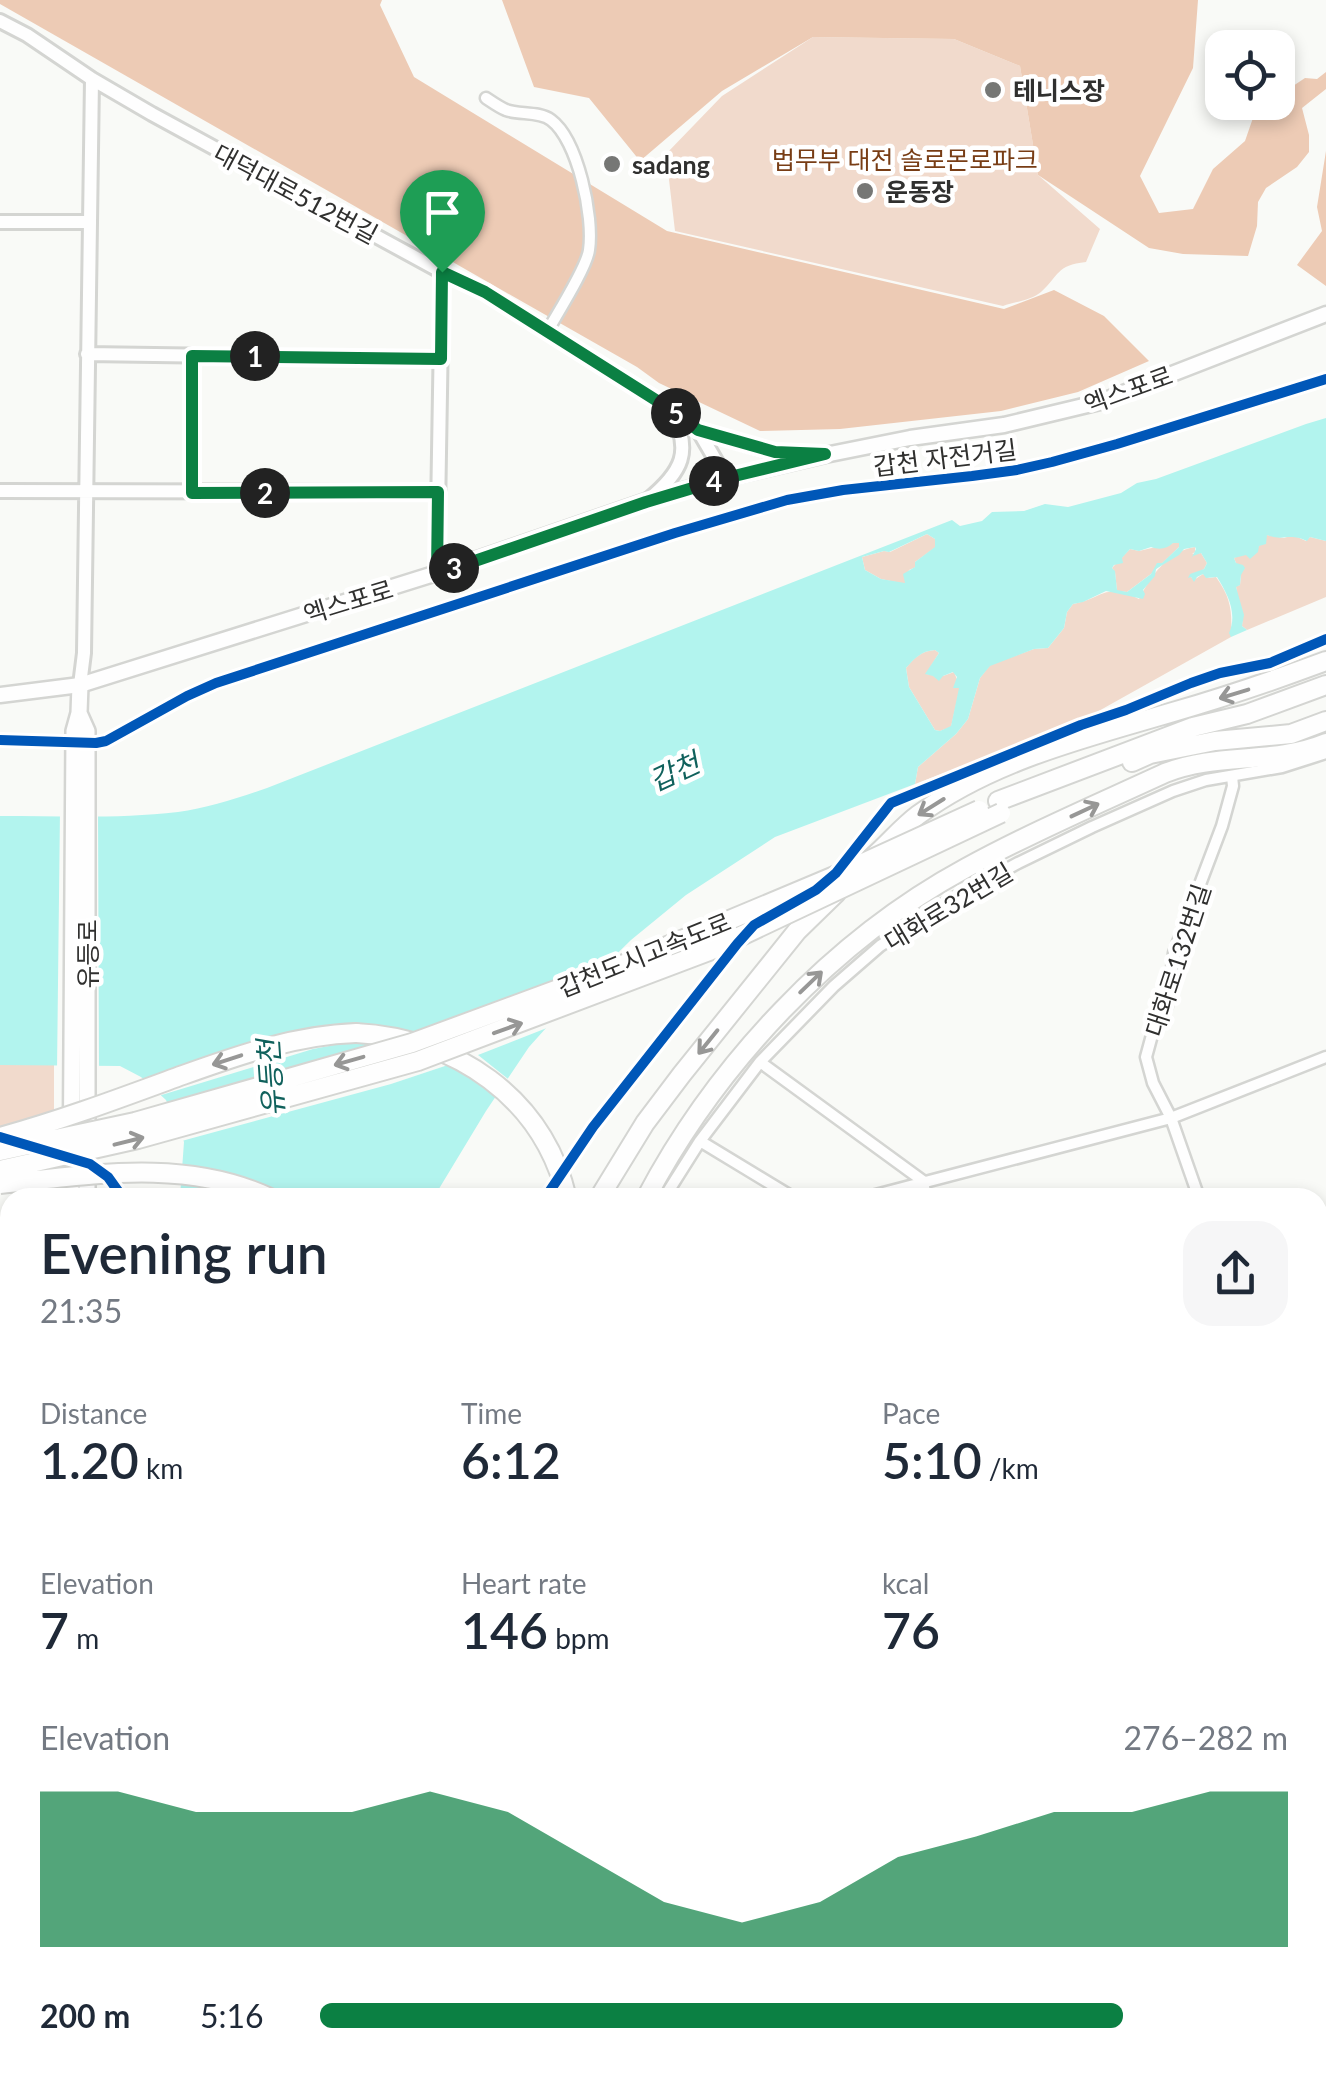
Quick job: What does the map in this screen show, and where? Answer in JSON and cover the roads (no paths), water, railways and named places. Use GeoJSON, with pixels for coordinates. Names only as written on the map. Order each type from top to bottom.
{"type":"FeatureCollection","features":[{"type":"Feature","properties":{"kind":"highway"},"geometry":{"type":"LineString","coordinates":[[605,1188],[645,1123],[797,931],[918,816],[982,776],[1034,754],[1326,662]]}},
{"type":"Feature","properties":{"kind":"highway","name":"갑천도시고속도로"},"geometry":{"type":"LineString","coordinates":[[0,1152],[135,1122],[412,1042],[610,970],[1164,738],[1326,685]]}},
{"type":"Feature","properties":{"kind":"highway","name":"갑천도시고속도로"},"geometry":{"type":"LineString","coordinates":[[0,1170],[138,1139],[418,1062],[709,950],[1000,807],[1150,754],[1215,741],[1290,734],[1326,721]]}},
{"type":"Feature","properties":{"kind":"highway"},"geometry":{"type":"LineString","coordinates":[[652,1188],[705,1103],[756,1039],[823,971],[910,904],[963,870],[1165,773],[1212,760],[1296,754],[1326,743]]}},
{"type":"Feature","properties":{"kind":"highway"},"geometry":{"type":"LineString","coordinates":[[0,1137],[275,1045],[336,1034],[384,1034],[454,1057],[494,1082],[542,1136],[564,1188]]}},
{"type":"Feature","properties":{"kind":"highway"},"geometry":{"type":"LineString","coordinates":[[0,1184],[160,1172],[209,1178],[246,1188]]}},
{"type":"Feature","properties":{"kind":"main road","name":"엑스포로"},"geometry":{"type":"LineString","coordinates":[[0,695],[80,684],[437,574],[726,478],[910,438],[1004,426],[1100,402],[1326,314]]}},
{"type":"Feature","properties":{"kind":"main road","name":"유등로"},"geometry":{"type":"LineString","coordinates":[[71,1188],[74,732],[80,684]]}},
{"type":"Feature","properties":{"kind":"main road","name":"유등로"},"geometry":{"type":"LineString","coordinates":[[79,713],[86,731],[87,1188]]}},
{"type":"Feature","properties":{"kind":"street","name":"대덕대로512번길"},"geometry":{"type":"LineString","coordinates":[[0,21],[28,35],[92,79],[293,192],[485,292],[698,430],[726,478]]}},
{"type":"Feature","properties":{"kind":"street"},"geometry":{"type":"LineString","coordinates":[[80,684],[84,652],[92,79]]}},
{"type":"Feature","properties":{"kind":"street"},"geometry":{"type":"LineString","coordinates":[[486,98],[505,110],[550,120],[576,156],[590,251],[547,332]]}},
{"type":"Feature","properties":{"kind":"street"},"geometry":{"type":"LineString","coordinates":[[0,222],[89,222]]}},
{"type":"Feature","properties":{"kind":"street"},"geometry":{"type":"LineString","coordinates":[[437,574],[442,272]]}},
{"type":"Feature","properties":{"kind":"street"},"geometry":{"type":"LineString","coordinates":[[87,354],[441,359]]}},
{"type":"Feature","properties":{"kind":"street"},"geometry":{"type":"LineString","coordinates":[[192,356],[192,493]]}},
{"type":"Feature","properties":{"kind":"street"},"geometry":{"type":"LineString","coordinates":[[646,502],[667,484],[684,453],[683,436],[670,409]]}},
{"type":"Feature","properties":{"kind":"street"},"geometry":{"type":"LineString","coordinates":[[698,430],[775,452],[825,454]]}},
{"type":"Feature","properties":{"kind":"street"},"geometry":{"type":"LineString","coordinates":[[0,492],[438,492]]}},
{"type":"Feature","properties":{"kind":"street","name":"대화로32번길"},"geometry":{"type":"LineString","coordinates":[[670,1188],[700,1141],[760,1062],[868,956],[948,901],[1077,834],[1173,790],[1282,767],[1326,752]]}},
{"type":"Feature","properties":{"kind":"street","name":"대화로132번길"},"geometry":{"type":"LineString","coordinates":[[1195,1188],[1146,1057],[1167,1006],[1174,953],[1222,826],[1232,776]]}},
{"type":"Feature","properties":{"kind":"street"},"geometry":{"type":"LineString","coordinates":[[899,1188],[1171,1118],[1326,1058]]}},
{"type":"Feature","properties":{"kind":"street"},"geometry":{"type":"LineString","coordinates":[[760,1062],[923,1181],[924,1188]]}},
{"type":"Feature","properties":{"kind":"street"},"geometry":{"type":"LineString","coordinates":[[700,1141],[778,1188]]}},
{"type":"Feature","properties":{"kind":"water"},"geometry":{"type":"Polygon","coordinates":[[[1326,418],[1326,541],[1267,535],[1266,544],[1259,546],[1250,559],[1246,555],[1234,558],[1245,568],[1236,587],[1244,615],[1242,626],[1247,630],[1231,637],[1230,604],[1217,577],[1206,578],[1203,574],[1194,582],[1188,578],[1207,563],[1201,553],[1191,559],[1195,547],[1184,549],[1156,569],[1143,590],[1143,599],[1106,591],[1073,604],[1064,628],[1048,648],[1034,649],[990,666],[980,678],[968,719],[918,767],[915,784],[775,837],[686,895],[631,940],[529,1047],[439,1188],[181,1188],[184,1142],[166,1100],[141,1077],[120,1066],[0,1065],[0,816],[156,814],[234,799],[952,520],[960,526],[982,521],[992,512],[1024,511],[1045,504],[1068,507],[1326,418]],[[927,534],[889,552],[862,557],[865,570],[881,579],[905,583],[903,574],[935,547],[935,539],[927,534]],[[1179,543],[1163,548],[1130,549],[1122,558],[1123,563],[1112,568],[1117,590],[1127,592],[1151,574],[1157,563],[1179,547],[1179,543]],[[935,650],[919,656],[906,668],[909,687],[935,730],[940,731],[951,726],[959,688],[953,688],[957,677],[953,672],[939,681],[925,674],[939,653],[935,650]]]}},
{"type":"Feature","properties":{"kind":"place","name":"테니스장"},"geometry":{"type":"Point","coordinates":[993,90]}},
{"type":"Feature","properties":{"kind":"place","name":"sadang"},"geometry":{"type":"Point","coordinates":[612,164]}},
{"type":"Feature","properties":{"kind":"place","name":"운동장"},"geometry":{"type":"Point","coordinates":[865,191]}},
{"type":"Feature","properties":{"kind":"park label","name":"법무부 대전 솔로몬로파크"},"geometry":{"type":"Point","coordinates":[905,159]}},
{"type":"Feature","properties":{"kind":"water label","name":"갑천"},"geometry":{"type":"Point","coordinates":[674,771]}},
{"type":"Feature","properties":{"kind":"water label","name":"유등천"},"geometry":{"type":"Point","coordinates":[270,1078]}}]}
